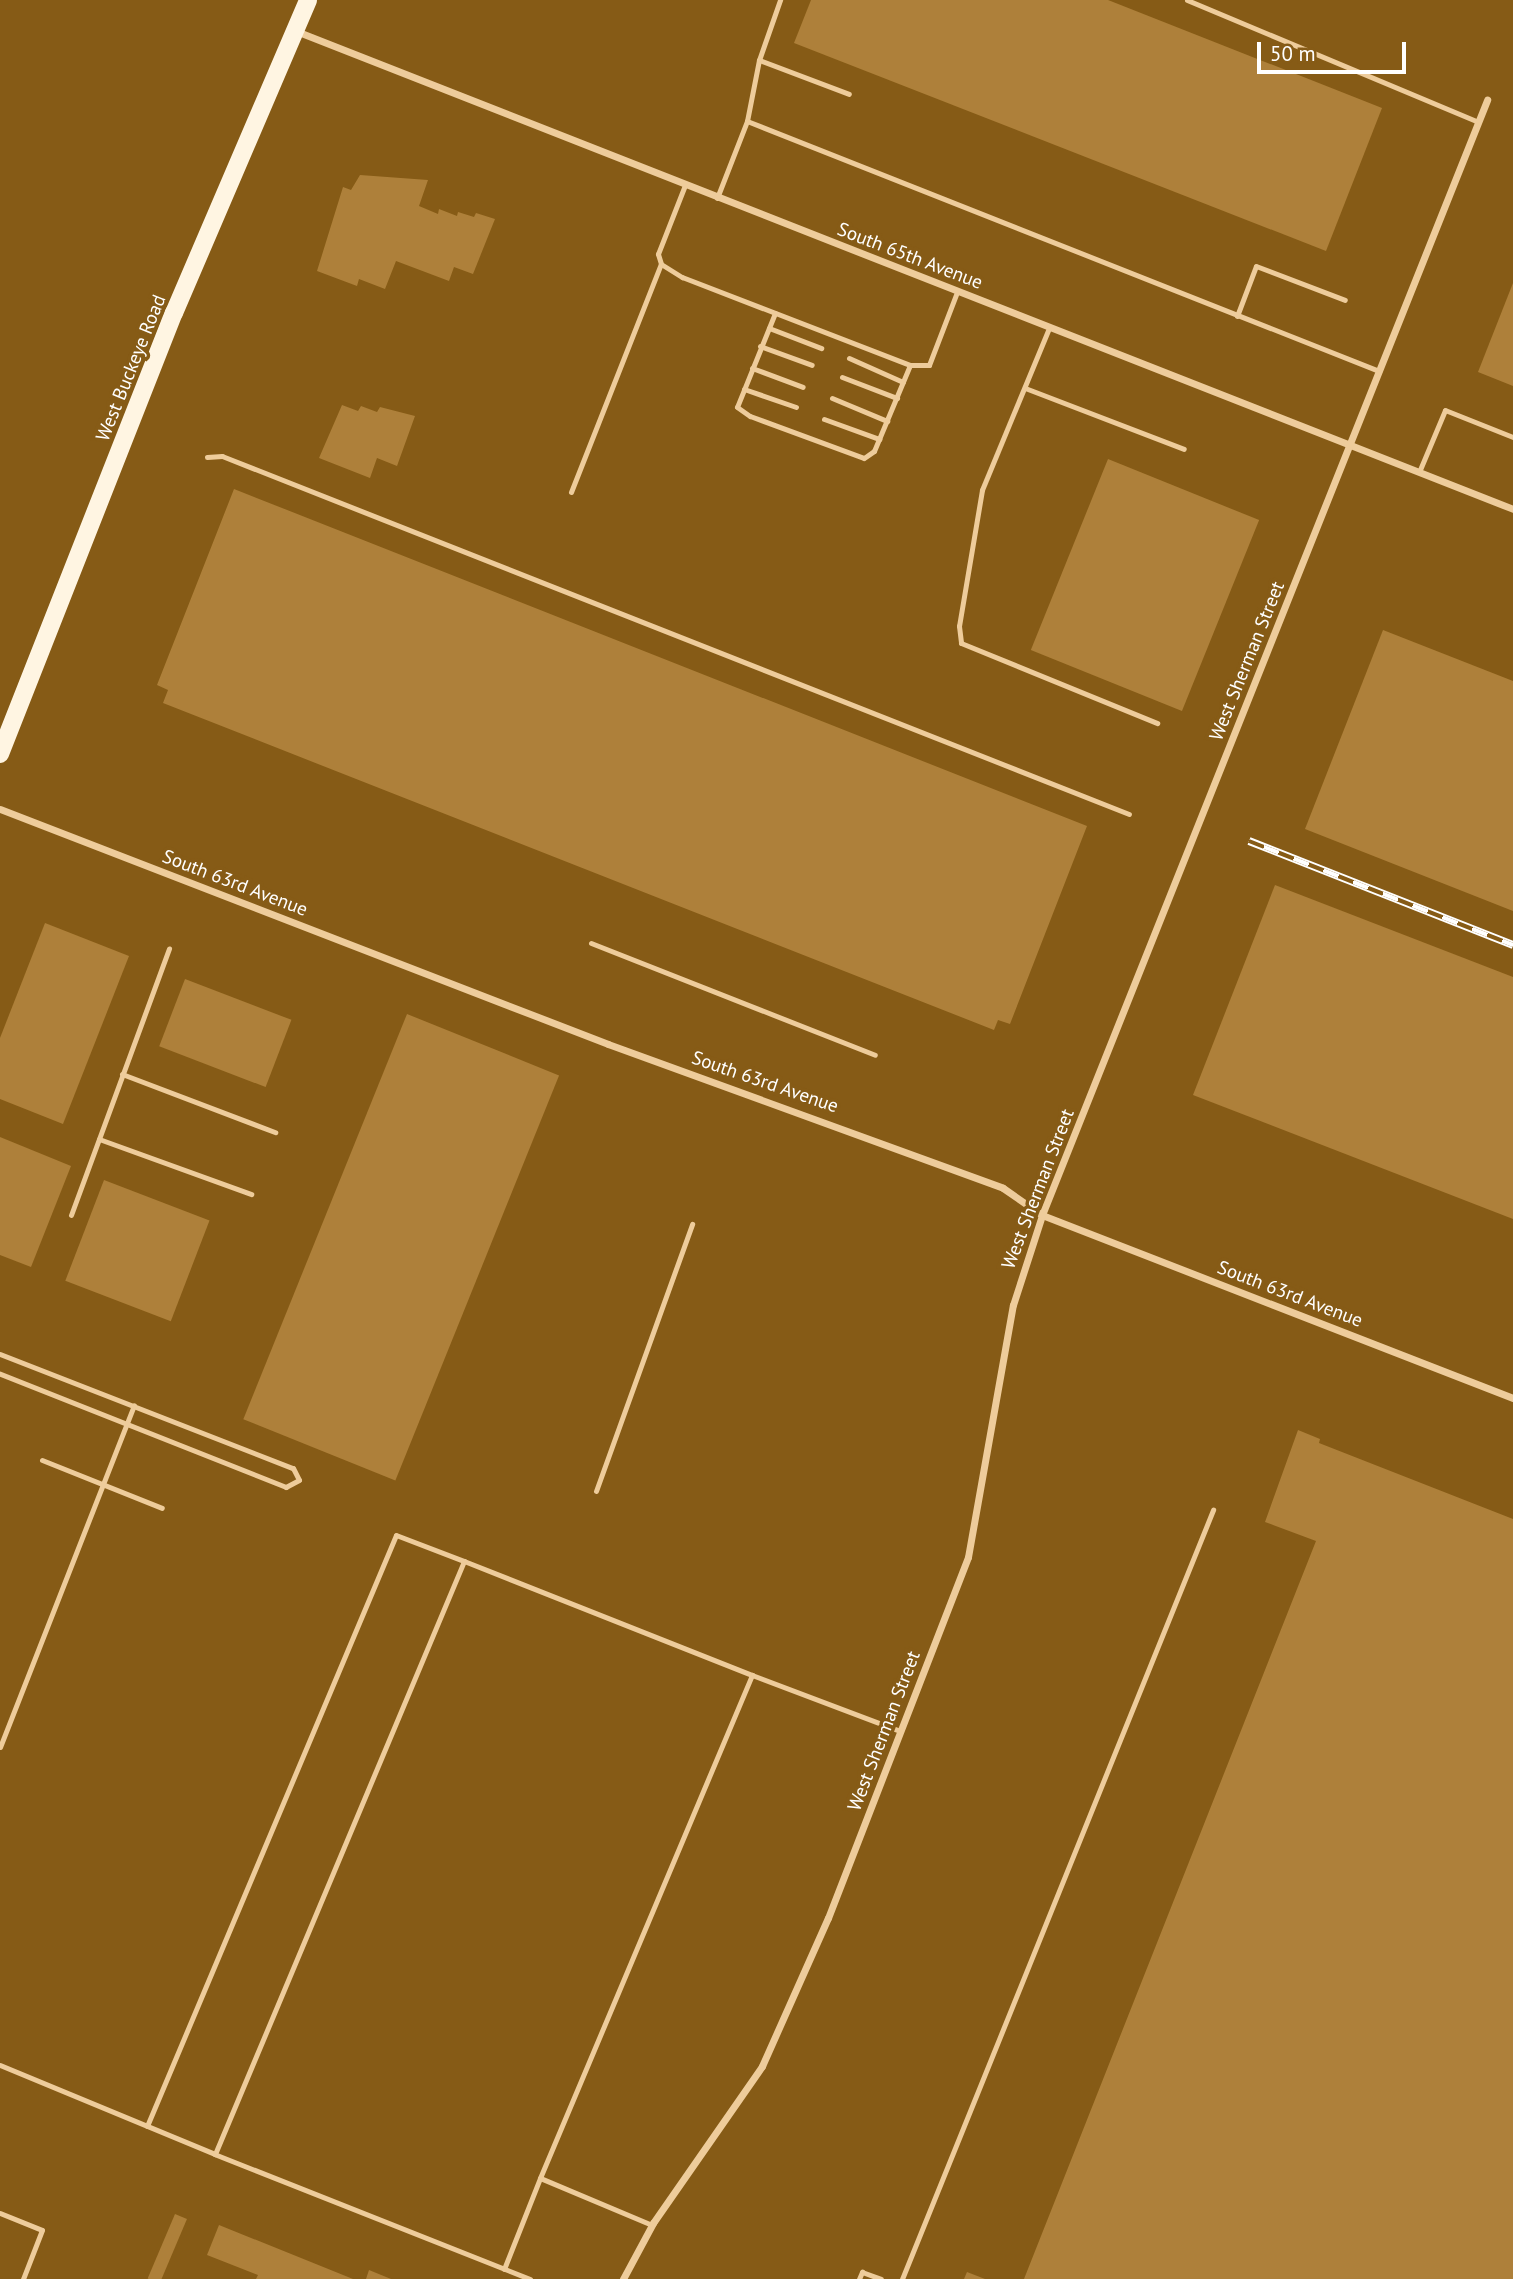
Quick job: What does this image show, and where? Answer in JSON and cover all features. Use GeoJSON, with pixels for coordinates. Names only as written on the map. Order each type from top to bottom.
{"type":"FeatureCollection","features":[{"type":"Feature","properties":{"kind":"main road","name":"West Buckeye Road"},"geometry":{"type":"LineString","coordinates":[[0,754],[174,313],[308,0]]}},
{"type":"Feature","properties":{"kind":"street","name":"South 65th Avenue"},"geometry":{"type":"LineString","coordinates":[[296,30],[717,198],[1513,509]]}},
{"type":"Feature","properties":{"kind":"street","name":"West Sherman Street"},"geometry":{"type":"LineString","coordinates":[[623,2279],[652,2225],[762,2066],[828,1918],[968,1557],[1013,1305],[1042,1215],[1487,100]]}},
{"type":"Feature","properties":{"kind":"street","name":"South 63rd Avenue"},"geometry":{"type":"LineString","coordinates":[[0,809],[570,1030],[1003,1188],[1042,1215],[1513,1398]]}},
{"type":"Feature","properties":{"kind":"lane"},"geometry":{"type":"LineString","coordinates":[[717,198],[747,121],[759,60],[780,0]]}},
{"type":"Feature","properties":{"kind":"lane"},"geometry":{"type":"LineString","coordinates":[[1187,0],[1479,122]]}},
{"type":"Feature","properties":{"kind":"lane"},"geometry":{"type":"LineString","coordinates":[[759,60],[849,94]]}},
{"type":"Feature","properties":{"kind":"lane"},"geometry":{"type":"LineString","coordinates":[[747,121],[1379,371]]}},
{"type":"Feature","properties":{"kind":"lane"},"geometry":{"type":"LineString","coordinates":[[570,492],[661,264],[658,254],[685,185]]}},
{"type":"Feature","properties":{"kind":"lane"},"geometry":{"type":"LineString","coordinates":[[661,264],[775,313],[910,365],[929,365],[957,292]]}},
{"type":"Feature","properties":{"kind":"lane"},"geometry":{"type":"LineString","coordinates":[[1237,316],[1256,266],[1345,300]]}},
{"type":"Feature","properties":{"kind":"lane"},"geometry":{"type":"LineString","coordinates":[[775,313],[737,407],[750,416],[864,458],[874,451],[910,365]]}},
{"type":"Feature","properties":{"kind":"lane"},"geometry":{"type":"LineString","coordinates":[[769,328],[821,348]]}},
{"type":"Feature","properties":{"kind":"lane"},"geometry":{"type":"LineString","coordinates":[[1049,328],[982,490],[959,626],[961,643],[1157,723]]}},
{"type":"Feature","properties":{"kind":"lane"},"geometry":{"type":"LineString","coordinates":[[760,346],[812,365]]}},
{"type":"Feature","properties":{"kind":"lane"},"geometry":{"type":"LineString","coordinates":[[849,358],[903,382]]}},
{"type":"Feature","properties":{"kind":"lane"},"geometry":{"type":"LineString","coordinates":[[752,368],[803,387]]}},
{"type":"Feature","properties":{"kind":"lane"},"geometry":{"type":"LineString","coordinates":[[842,377],[897,398]]}},
{"type":"Feature","properties":{"kind":"lane"},"geometry":{"type":"LineString","coordinates":[[744,388],[796,407]]}},
{"type":"Feature","properties":{"kind":"lane"},"geometry":{"type":"LineString","coordinates":[[1025,388],[1184,449]]}},
{"type":"Feature","properties":{"kind":"lane"},"geometry":{"type":"LineString","coordinates":[[832,398],[887,421]]}},
{"type":"Feature","properties":{"kind":"lane"},"geometry":{"type":"LineString","coordinates":[[1419,472],[1445,410],[1513,437]]}},
{"type":"Feature","properties":{"kind":"lane"},"geometry":{"type":"LineString","coordinates":[[824,419],[879,439]]}},
{"type":"Feature","properties":{"kind":"lane"},"geometry":{"type":"LineString","coordinates":[[206,457],[222,456],[1129,814]]}},
{"type":"Feature","properties":{"kind":"lane"},"geometry":{"type":"LineString","coordinates":[[591,943],[875,1055]]}},
{"type":"Feature","properties":{"kind":"lane"},"geometry":{"type":"LineString","coordinates":[[71,1214],[169,948]]}},
{"type":"Feature","properties":{"kind":"lane"},"geometry":{"type":"LineString","coordinates":[[122,1074],[275,1132]]}},
{"type":"Feature","properties":{"kind":"lane"},"geometry":{"type":"LineString","coordinates":[[99,1139],[251,1194]]}},
{"type":"Feature","properties":{"kind":"lane"},"geometry":{"type":"LineString","coordinates":[[596,1491],[692,1224]]}},
{"type":"Feature","properties":{"kind":"lane"},"geometry":{"type":"LineString","coordinates":[[0,1353],[293,1468],[299,1480],[286,1487],[0,1374]]}},
{"type":"Feature","properties":{"kind":"lane"},"geometry":{"type":"LineString","coordinates":[[0,1747],[134,1405]]}},
{"type":"Feature","properties":{"kind":"lane"},"geometry":{"type":"LineString","coordinates":[[42,1460],[162,1508]]}},
{"type":"Feature","properties":{"kind":"lane"},"geometry":{"type":"LineString","coordinates":[[902,2279],[1213,1510]]}},
{"type":"Feature","properties":{"kind":"lane"},"geometry":{"type":"LineString","coordinates":[[147,2126],[396,1535],[900,1731]]}},
{"type":"Feature","properties":{"kind":"lane"},"geometry":{"type":"LineString","coordinates":[[215,2154],[464,1561]]}},
{"type":"Feature","properties":{"kind":"lane"},"geometry":{"type":"LineString","coordinates":[[504,2269],[752,1675]]}},
{"type":"Feature","properties":{"kind":"lane"},"geometry":{"type":"LineString","coordinates":[[0,2065],[530,2279]]}},
{"type":"Feature","properties":{"kind":"lane"},"geometry":{"type":"LineString","coordinates":[[540,2178],[652,2225]]}},
{"type":"Feature","properties":{"kind":"lane"},"geometry":{"type":"LineString","coordinates":[[0,2213],[42,2230],[23,2279]]}},
{"type":"Feature","properties":{"kind":"lane"},"geometry":{"type":"LineString","coordinates":[[859,2279],[862,2272],[881,2279]]}},
{"type":"Feature","properties":{"kind":"building"},"geometry":{"type":"Polygon","coordinates":[[[811,0],[1108,0],[1382,108],[1326,251],[794,43],[811,0]]]}},
{"type":"Feature","properties":{"kind":"building"},"geometry":{"type":"Polygon","coordinates":[[[360,175],[428,180],[419,206],[438,214],[439,209],[457,216],[458,212],[474,217],[476,213],[495,219],[473,274],[454,267],[449,281],[396,261],[385,289],[359,279],[357,286],[317,271],[343,187],[351,190],[360,175]]]}},
{"type":"Feature","properties":{"kind":"building"},"geometry":{"type":"Polygon","coordinates":[[[1513,283],[1513,386],[1478,372],[1513,283]]]}},
{"type":"Feature","properties":{"kind":"building"},"geometry":{"type":"Polygon","coordinates":[[[342,405],[358,411],[361,406],[377,412],[380,407],[415,416],[397,466],[377,458],[370,478],[319,458],[342,405]]]}},
{"type":"Feature","properties":{"kind":"building"},"geometry":{"type":"Polygon","coordinates":[[[1108,459],[1259,520],[1182,711],[1031,650],[1108,459]]]}},
{"type":"Feature","properties":{"kind":"building"},"geometry":{"type":"Polygon","coordinates":[[[234,489],[1087,826],[1010,1024],[998,1020],[994,1030],[163,703],[168,690],[157,685],[234,489]]]}},
{"type":"Feature","properties":{"kind":"building"},"geometry":{"type":"Polygon","coordinates":[[[1383,630],[1513,681],[1513,911],[1305,829],[1383,630]]]}},
{"type":"Feature","properties":{"kind":"building"},"geometry":{"type":"Polygon","coordinates":[[[1275,885],[1513,977],[1513,1219],[1193,1095],[1275,885]]]}},
{"type":"Feature","properties":{"kind":"building"},"geometry":{"type":"Polygon","coordinates":[[[45,923],[129,956],[63,1124],[0,1099],[0,1038],[45,923]]]}},
{"type":"Feature","properties":{"kind":"building"},"geometry":{"type":"Polygon","coordinates":[[[185,979],[291,1020],[266,1087],[159,1046],[185,979]]]}},
{"type":"Feature","properties":{"kind":"building"},"geometry":{"type":"Polygon","coordinates":[[[407,1014],[559,1075],[395,1481],[243,1419],[407,1014]]]}},
{"type":"Feature","properties":{"kind":"building"},"geometry":{"type":"Polygon","coordinates":[[[0,1137],[71,1166],[31,1267],[0,1255],[0,1137]]]}},
{"type":"Feature","properties":{"kind":"building"},"geometry":{"type":"Polygon","coordinates":[[[104,1180],[209,1220],[171,1321],[65,1281],[104,1180]]]}},
{"type":"Feature","properties":{"kind":"building"},"geometry":{"type":"Polygon","coordinates":[[[1298,1430],[1320,1439],[1319,1443],[1513,1519],[1513,2279],[1024,2279],[1316,1541],[1265,1522],[1298,1430]]]}},
{"type":"Feature","properties":{"kind":"building"},"geometry":{"type":"Polygon","coordinates":[[[175,2214],[187,2219],[162,2279],[148,2278],[175,2214]]]}},
{"type":"Feature","properties":{"kind":"building"},"geometry":{"type":"Polygon","coordinates":[[[219,2225],[353,2279],[256,2279],[258,2275],[207,2255],[219,2225]]]}},
{"type":"Feature","properties":{"kind":"building"},"geometry":{"type":"Polygon","coordinates":[[[369,2270],[391,2279],[366,2279],[369,2270]]]}},
{"type":"Feature","properties":{"kind":"building"},"geometry":{"type":"Polygon","coordinates":[[[967,2272],[985,2279],[964,2279],[967,2272]]]}},
{"type":"Feature","properties":{"kind":"railway"},"geometry":{"type":"LineString","coordinates":[[1249,841],[1513,945]]}}]}
